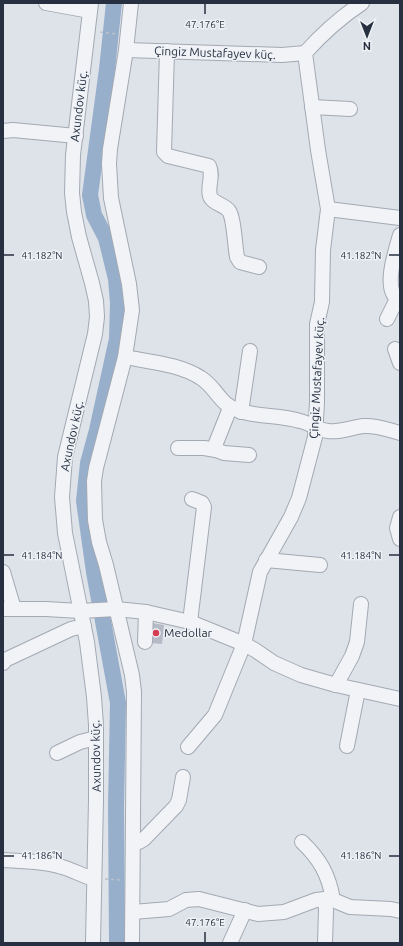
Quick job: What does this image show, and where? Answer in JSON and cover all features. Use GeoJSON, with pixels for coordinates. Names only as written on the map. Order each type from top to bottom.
{"type":"FeatureCollection","features":[{"type":"Feature","properties":{"kind":"street"},"geometry":{"type":"LineString","coordinates":[[46,3],[91,7]]}},
{"type":"Feature","properties":{"kind":"street"},"geometry":{"type":"LineString","coordinates":[[131,3],[109,164],[111,198],[131,301],[131,324],[125,357],[96,468],[94,481],[95,520],[99,542],[113,609],[132,675],[134,692],[132,943]]}},
{"type":"Feature","properties":{"kind":"street"},"geometry":{"type":"LineString","coordinates":[[304,53],[355,5]]}},
{"type":"Feature","properties":{"kind":"street","name":"Axundov küç."},"geometry":{"type":"LineString","coordinates":[[91,7],[76,136],[72,192],[74,212],[79,237],[92,283],[97,317],[95,334],[65,456],[62,478],[62,497],[64,527],[85,611],[84,626],[93,682],[96,738],[93,943]]}},
{"type":"Feature","properties":{"kind":"street","name":"Çingiz Mustafayev küç."},"geometry":{"type":"LineString","coordinates":[[126,43],[167,51],[282,55],[304,53],[328,209],[324,250],[322,302],[318,324],[316,428],[312,452],[292,517],[260,572],[244,644],[215,715],[188,747]]}},
{"type":"Feature","properties":{"kind":"street"},"geometry":{"type":"LineString","coordinates":[[167,51],[164,152],[168,156],[209,166],[212,171],[209,195],[212,199],[229,211],[232,219],[237,257],[240,262],[260,267]]}},
{"type":"Feature","properties":{"kind":"street"},"geometry":{"type":"LineString","coordinates":[[312,107],[350,109]]}},
{"type":"Feature","properties":{"kind":"street"},"geometry":{"type":"LineString","coordinates":[[3,131],[13,130],[76,136]]}},
{"type":"Feature","properties":{"kind":"street"},"geometry":{"type":"LineString","coordinates":[[328,209],[400,218]]}},
{"type":"Feature","properties":{"kind":"street"},"geometry":{"type":"LineString","coordinates":[[388,319],[398,300],[391,289],[390,277],[400,235]]}},
{"type":"Feature","properties":{"kind":"street"},"geometry":{"type":"LineString","coordinates":[[395,349],[400,363]]}},
{"type":"Feature","properties":{"kind":"street"},"geometry":{"type":"LineString","coordinates":[[216,450],[216,443],[236,410],[250,351]]}},
{"type":"Feature","properties":{"kind":"street"},"geometry":{"type":"LineString","coordinates":[[125,357],[170,366],[189,372],[201,378],[211,386],[221,400],[236,410],[263,416],[299,420],[316,428],[328,431],[337,431],[364,426],[376,426],[400,433]]}},
{"type":"Feature","properties":{"kind":"street"},"geometry":{"type":"LineString","coordinates":[[178,448],[216,450],[224,453],[249,455]]}},
{"type":"Feature","properties":{"kind":"street"},"geometry":{"type":"LineString","coordinates":[[190,622],[204,507],[202,503],[192,499]]}},
{"type":"Feature","properties":{"kind":"street"},"geometry":{"type":"LineString","coordinates":[[400,517],[397,528],[400,539]]}},
{"type":"Feature","properties":{"kind":"street"},"geometry":{"type":"LineString","coordinates":[[266,560],[320,564]]}},
{"type":"Feature","properties":{"kind":"street"},"geometry":{"type":"LineString","coordinates":[[3,572],[9,609],[85,611],[113,609],[146,612],[190,622],[244,644],[274,663],[301,675],[400,700]]}},
{"type":"Feature","properties":{"kind":"street"},"geometry":{"type":"LineString","coordinates":[[336,685],[352,656],[357,642],[361,604]]}},
{"type":"Feature","properties":{"kind":"street"},"geometry":{"type":"LineString","coordinates":[[145,642],[146,612]]}},
{"type":"Feature","properties":{"kind":"street"},"geometry":{"type":"LineString","coordinates":[[3,663],[6,660],[71,629],[84,626]]}},
{"type":"Feature","properties":{"kind":"street"},"geometry":{"type":"LineString","coordinates":[[347,746],[358,690]]}},
{"type":"Feature","properties":{"kind":"street"},"geometry":{"type":"LineString","coordinates":[[57,753],[80,742],[96,738]]}},
{"type":"Feature","properties":{"kind":"street"},"geometry":{"type":"LineString","coordinates":[[133,843],[144,840],[176,806],[179,800],[183,777]]}},
{"type":"Feature","properties":{"kind":"street"},"geometry":{"type":"LineString","coordinates":[[302,842],[315,854],[322,866],[331,890],[326,910],[325,943]]}},
{"type":"Feature","properties":{"kind":"street"},"geometry":{"type":"LineString","coordinates":[[3,860],[47,863],[61,866],[94,879]]}},
{"type":"Feature","properties":{"kind":"street"},"geometry":{"type":"LineString","coordinates":[[133,912],[169,909],[191,899],[199,899],[258,914],[284,912],[316,900],[329,899],[350,907],[391,909],[400,911]]}},
{"type":"Feature","properties":{"kind":"street"},"geometry":{"type":"LineString","coordinates":[[230,943],[245,910]]}},
{"type":"Feature","properties":{"kind":"path"},"geometry":{"type":"LineString","coordinates":[[88,30],[126,43]]}},
{"type":"Feature","properties":{"kind":"path"},"geometry":{"type":"LineString","coordinates":[[94,879],[133,880]]}},
{"type":"Feature","properties":{"kind":"building"},"geometry":{"type":"Polygon","coordinates":[[[152,623],[164,625],[162,644],[150,643],[152,623]]]}},
{"type":"Feature","properties":{"kind":"waterway"},"geometry":{"type":"LineString","coordinates":[[114,3],[107,69],[90,195],[94,215],[106,238],[116,279],[118,303],[117,339],[97,430],[88,463],[84,501],[94,572],[118,703],[116,807],[117,943]]}},
{"type":"Feature","properties":{"kind":"place","name":"Medollar"},"geometry":{"type":"Point","coordinates":[156,633]}}]}
